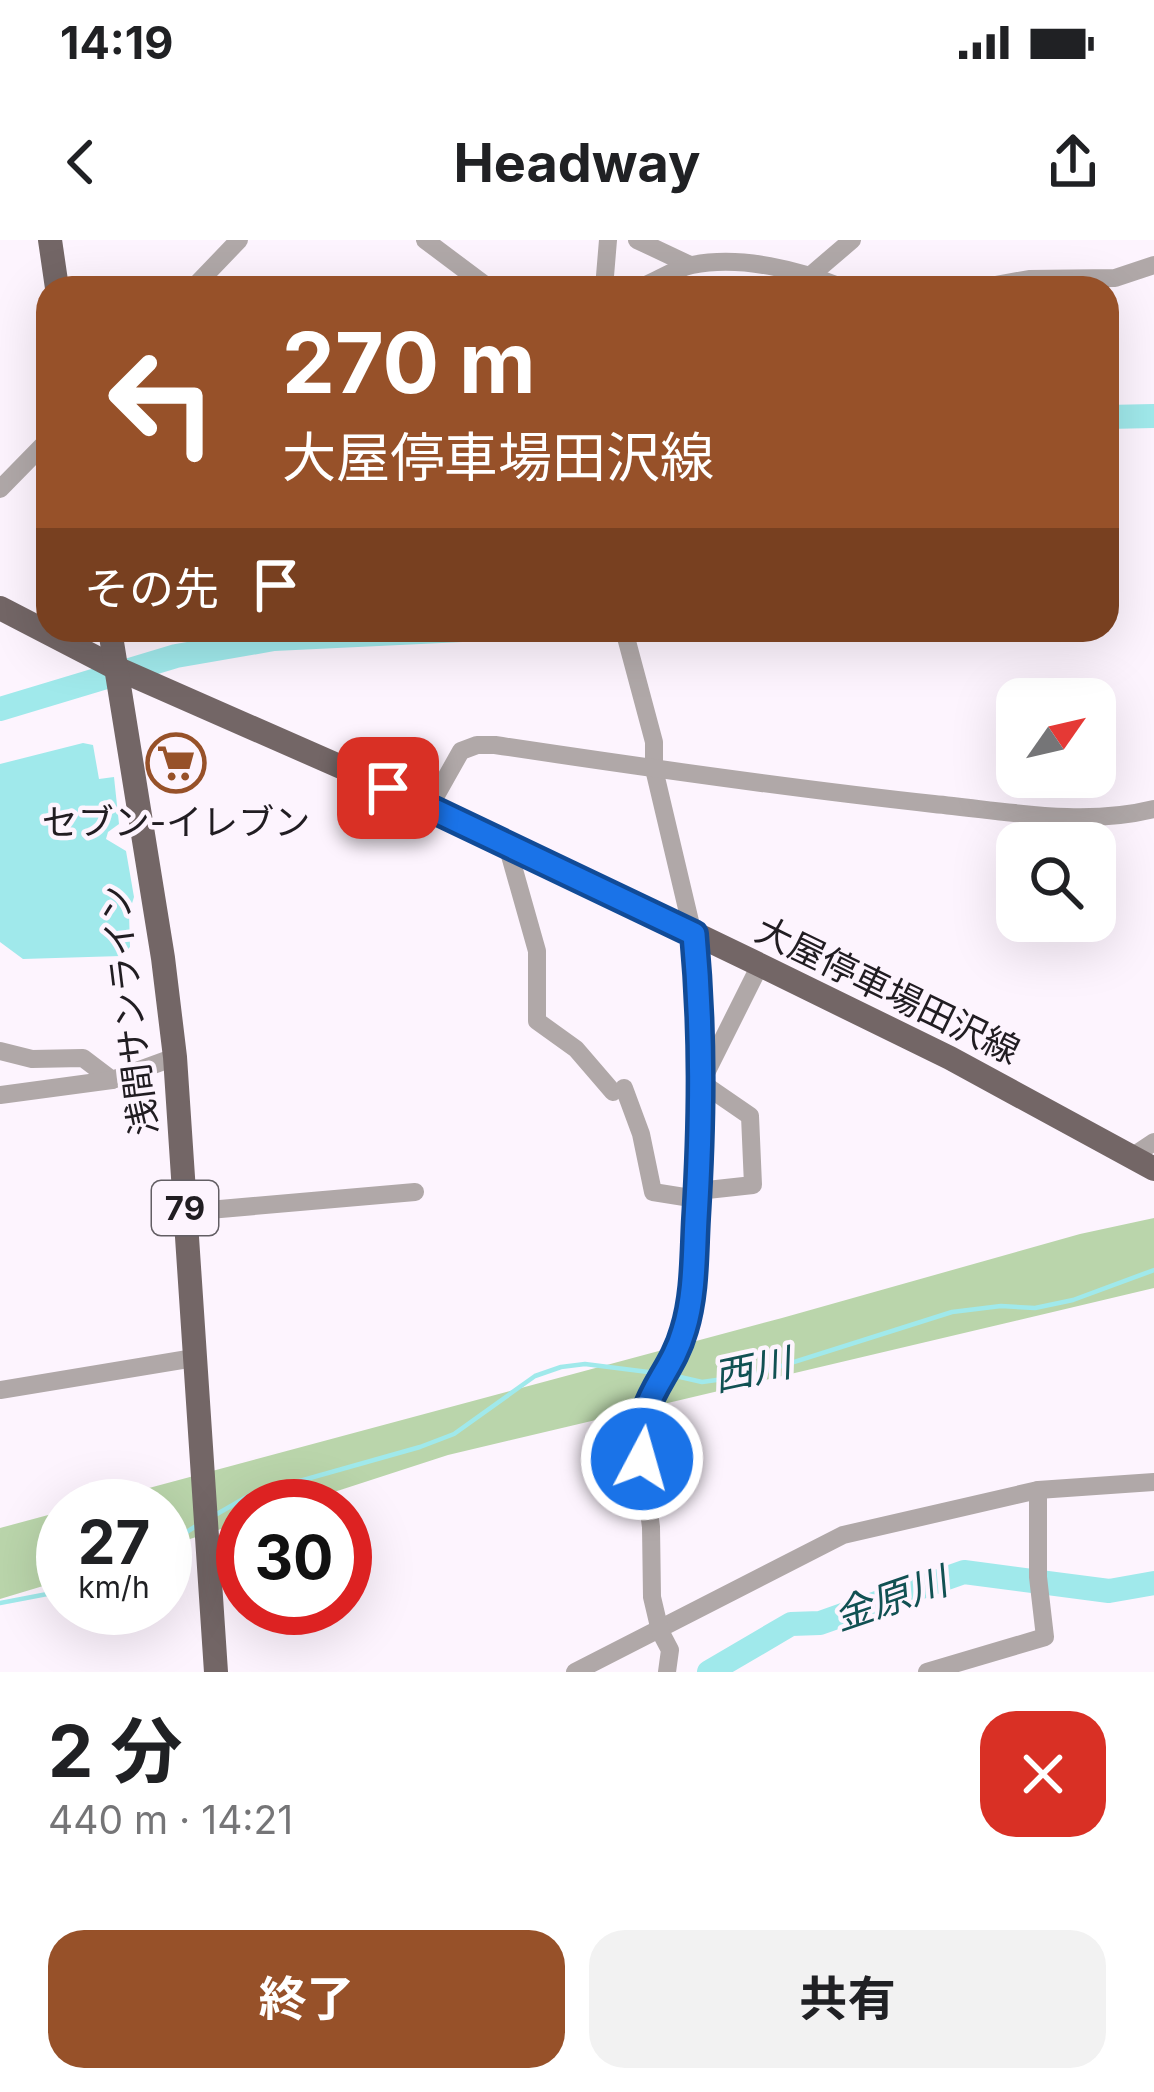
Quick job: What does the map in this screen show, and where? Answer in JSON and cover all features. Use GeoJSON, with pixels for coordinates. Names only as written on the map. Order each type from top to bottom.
{"type":"FeatureCollection","features":[{"type":"Feature","properties":{"kind":"main road"},"geometry":{"type":"LineString","coordinates":[[50,240],[55,276]]}},
{"type":"Feature","properties":{"kind":"main road","name":"大屋停車場田沢線"},"geometry":{"type":"LineString","coordinates":[[0,608],[36,628]]}},
{"type":"Feature","properties":{"kind":"main road","name":"大屋停車場田沢線"},"geometry":{"type":"LineString","coordinates":[[62,642],[124,676],[430,806],[1147,1156]]}},
{"type":"Feature","properties":{"kind":"main road","name":"浅間サンライン"},"geometry":{"type":"LineString","coordinates":[[114,642],[124,676],[175,1058],[216,1672]]}},
{"type":"Feature","properties":{"kind":"street"},"geometry":{"type":"LineString","coordinates":[[204,276],[238,240]]}},
{"type":"Feature","properties":{"kind":"street"},"geometry":{"type":"LineString","coordinates":[[425,240],[473,276]]}},
{"type":"Feature","properties":{"kind":"street"},"geometry":{"type":"LineString","coordinates":[[605,276],[608,240]]}},
{"type":"Feature","properties":{"kind":"street"},"geometry":{"type":"LineString","coordinates":[[637,240],[690,265]]}},
{"type":"Feature","properties":{"kind":"street"},"geometry":{"type":"LineString","coordinates":[[665,276],[690,265],[742,263],[811,275],[851,240]]}},
{"type":"Feature","properties":{"kind":"street"},"geometry":{"type":"LineString","coordinates":[[1119,277],[1154,266]]}},
{"type":"Feature","properties":{"kind":"street"},"geometry":{"type":"LineString","coordinates":[[0,490],[36,452]]}},
{"type":"Feature","properties":{"kind":"street"},"geometry":{"type":"LineString","coordinates":[[627,642],[654,742],[654,769],[694,934],[702,1022],[698,1195],[684,1332],[651,1390],[639,1436],[651,1528],[652,1597],[670,1650],[667,1672]]}},
{"type":"Feature","properties":{"kind":"street"},"geometry":{"type":"LineString","coordinates":[[430,806],[461,752],[477,746],[824,794],[989,811],[1096,818],[1154,809]]}},
{"type":"Feature","properties":{"kind":"street"},"geometry":{"type":"LineString","coordinates":[[507,845],[537,951],[537,1021],[576,1049],[618,1090],[641,1134],[653,1192],[698,1195],[753,1185],[750,1116],[701,1084]]}},
{"type":"Feature","properties":{"kind":"street"},"geometry":{"type":"LineString","coordinates":[[701,1084],[760,965]]}},
{"type":"Feature","properties":{"kind":"street"},"geometry":{"type":"LineString","coordinates":[[0,1051],[32,1059],[82,1058],[112,1080]]}},
{"type":"Feature","properties":{"kind":"street"},"geometry":{"type":"LineString","coordinates":[[0,1095],[112,1080],[175,1058]]}},
{"type":"Feature","properties":{"kind":"street"},"geometry":{"type":"LineString","coordinates":[[186,1212],[415,1192]]}},
{"type":"Feature","properties":{"kind":"street"},"geometry":{"type":"LineString","coordinates":[[0,1390],[194,1358]]}},
{"type":"Feature","properties":{"kind":"street"},"geometry":{"type":"LineString","coordinates":[[575,1672],[843,1535],[1038,1490],[1154,1482]]}},
{"type":"Feature","properties":{"kind":"street"},"geometry":{"type":"LineString","coordinates":[[927,1672],[1045,1637],[1038,1577],[1038,1490]]}},
{"type":"Feature","properties":{"kind":"green space"},"geometry":{"type":"Polygon","coordinates":[[[1154,1218],[1154,1288],[448,1455],[372,1480],[216,1479],[216,1531],[192,1538],[192,1479],[183,1479],[1080,1234],[1154,1218]]]}},
{"type":"Feature","properties":{"kind":"green space"},"geometry":{"type":"Polygon","coordinates":[[[36,1518],[36,1588],[0,1599],[0,1528],[36,1518]]]}},
{"type":"Feature","properties":{"kind":"water"},"geometry":{"type":"Polygon","coordinates":[[[83,743],[93,745],[99,779],[114,777],[119,824],[106,839],[126,851],[134,897],[129,913],[130,947],[121,956],[23,959],[0,942],[0,764],[83,743]]]}},
{"type":"Feature","properties":{"kind":"waterway"},"geometry":{"type":"LineString","coordinates":[[1119,417],[1154,416]]}},
{"type":"Feature","properties":{"kind":"waterway"},"geometry":{"type":"LineString","coordinates":[[0,709],[176,656],[257,642]]}},
{"type":"Feature","properties":{"kind":"waterway","name":"西川"},"geometry":{"type":"LineString","coordinates":[[667,1374],[702,1382],[753,1375],[952,1312],[1001,1306],[1035,1308],[1073,1300],[1154,1270]]}},
{"type":"Feature","properties":{"kind":"waterway","name":"西川"},"geometry":{"type":"LineString","coordinates":[[307,1479],[454,1434],[535,1376],[561,1367],[585,1364],[656,1373]]}},
{"type":"Feature","properties":{"kind":"waterway","name":"西川"},"geometry":{"type":"LineString","coordinates":[[192,1529],[196,1526]]}},
{"type":"Feature","properties":{"kind":"waterway","name":"金原川"},"geometry":{"type":"LineString","coordinates":[[709,1672],[791,1624],[820,1623],[964,1572],[1109,1591],[1154,1583]]}},
{"type":"Feature","properties":{"kind":"waterway","name":"西川"},"geometry":{"type":"LineString","coordinates":[[0,1603],[36,1596]]}},
{"type":"Feature","properties":{"kind":"place","name":"セブン-イレブン"},"geometry":{"type":"Point","coordinates":[176,763]}},
{"type":"Feature","properties":{"kind":"route"},"geometry":{"type":"LineString","coordinates":[[388,788],[694,934],[702,1083],[692,1280],[684,1332],[651,1390],[639,1436],[642,1459]]}}]}
